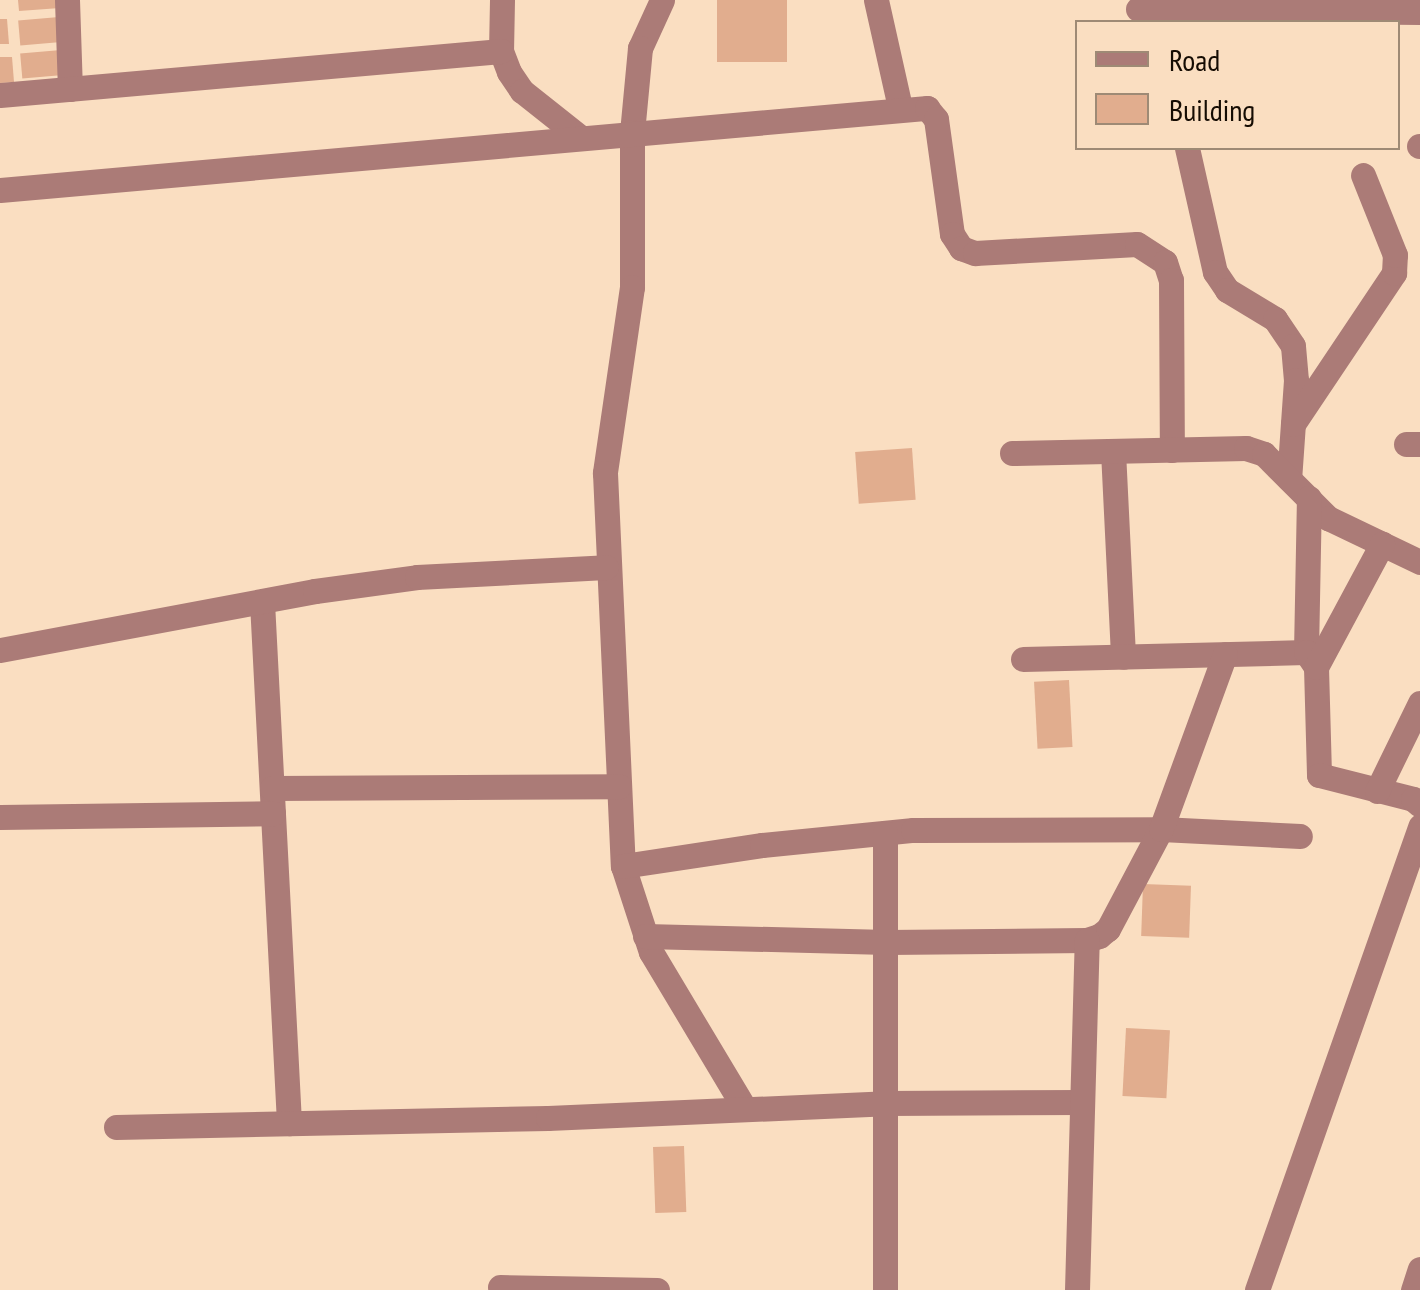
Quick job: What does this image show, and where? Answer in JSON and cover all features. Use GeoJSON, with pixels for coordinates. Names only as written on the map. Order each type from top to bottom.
{"type":"FeatureCollection","features":[{"type":"Feature","properties":{"kind":"street"},"geometry":{"type":"LineString","coordinates":[[67,0],[70,89]]}},
{"type":"Feature","properties":{"kind":"street"},"geometry":{"type":"LineString","coordinates":[[502,0],[501,50],[522,91],[580,136]]}},
{"type":"Feature","properties":{"kind":"street"},"geometry":{"type":"LineString","coordinates":[[662,0],[640,48],[632,132],[632,287],[605,474],[606,568],[624,866],[646,936],[745,1109]]}},
{"type":"Feature","properties":{"kind":"street"},"geometry":{"type":"LineString","coordinates":[[876,0],[900,107]]}},
{"type":"Feature","properties":{"kind":"street"},"geometry":{"type":"LineString","coordinates":[[1139,11],[1374,6],[1420,12]]}},
{"type":"Feature","properties":{"kind":"street"},"geometry":{"type":"LineString","coordinates":[[0,95],[501,50]]}},
{"type":"Feature","properties":{"kind":"street"},"geometry":{"type":"LineString","coordinates":[[0,190],[900,107],[926,108],[936,119],[952,234],[961,248],[975,253],[1137,244],[1165,262],[1171,280],[1172,450]]}},
{"type":"Feature","properties":{"kind":"street"},"geometry":{"type":"LineString","coordinates":[[1187,150],[1215,272],[1223,284],[1287,331],[1296,380],[1289,480]]}},
{"type":"Feature","properties":{"kind":"street"},"geometry":{"type":"LineString","coordinates":[[1292,425],[1394,273],[1395,255],[1363,175]]}},
{"type":"Feature","properties":{"kind":"street"},"geometry":{"type":"LineString","coordinates":[[1171,280],[1223,284]]}},
{"type":"Feature","properties":{"kind":"street"},"geometry":{"type":"LineString","coordinates":[[1012,453],[1246,448],[1264,454],[1328,518],[1420,562]]}},
{"type":"Feature","properties":{"kind":"street"},"geometry":{"type":"LineString","coordinates":[[1113,451],[1123,657]]}},
{"type":"Feature","properties":{"kind":"street"},"geometry":{"type":"LineString","coordinates":[[1309,498],[1311,659],[1319,775],[1413,798],[1420,804]]}},
{"type":"Feature","properties":{"kind":"street"},"geometry":{"type":"LineString","coordinates":[[1311,659],[1382,544]]}},
{"type":"Feature","properties":{"kind":"street"},"geometry":{"type":"LineString","coordinates":[[0,650],[416,577],[606,568]]}},
{"type":"Feature","properties":{"kind":"street"},"geometry":{"type":"LineString","coordinates":[[262,602],[288,1124]]}},
{"type":"Feature","properties":{"kind":"street"},"geometry":{"type":"LineString","coordinates":[[646,936],[887,942],[1087,940],[1108,928],[1161,829],[1225,654]]}},
{"type":"Feature","properties":{"kind":"street"},"geometry":{"type":"LineString","coordinates":[[1023,660],[1225,654],[1311,659]]}},
{"type":"Feature","properties":{"kind":"street"},"geometry":{"type":"LineString","coordinates":[[1377,791],[1420,702]]}},
{"type":"Feature","properties":{"kind":"street"},"geometry":{"type":"LineString","coordinates":[[0,817],[619,786]]}},
{"type":"Feature","properties":{"kind":"street"},"geometry":{"type":"LineString","coordinates":[[1257,1290],[1420,826]]}},
{"type":"Feature","properties":{"kind":"street"},"geometry":{"type":"LineString","coordinates":[[624,866],[885,833],[1161,829],[1300,836]]}},
{"type":"Feature","properties":{"kind":"street"},"geometry":{"type":"LineString","coordinates":[[884,1290],[885,833]]}},
{"type":"Feature","properties":{"kind":"street"},"geometry":{"type":"LineString","coordinates":[[1077,1290],[1087,940]]}},
{"type":"Feature","properties":{"kind":"street"},"geometry":{"type":"LineString","coordinates":[[116,1127],[886,1102],[1082,1102]]}},
{"type":"Feature","properties":{"kind":"street"},"geometry":{"type":"LineString","coordinates":[[1412,1290],[1420,1270]]}},
{"type":"Feature","properties":{"kind":"street"},"geometry":{"type":"LineString","coordinates":[[500,1287],[657,1290]]}},
{"type":"Feature","properties":{"kind":"building"},"geometry":{"type":"Polygon","coordinates":[[[18,0],[60,0],[60,8],[19,11],[18,0]]]}},
{"type":"Feature","properties":{"kind":"building"},"geometry":{"type":"Polygon","coordinates":[[[717,0],[787,0],[787,62],[717,62],[717,0]]]}},
{"type":"Feature","properties":{"kind":"building"},"geometry":{"type":"Polygon","coordinates":[[[59,17],[61,42],[20,45],[18,21],[59,17]]]}},
{"type":"Feature","properties":{"kind":"building"},"geometry":{"type":"Polygon","coordinates":[[[0,19],[7,19],[9,44],[0,44],[0,19]]]}},
{"type":"Feature","properties":{"kind":"building"},"geometry":{"type":"Polygon","coordinates":[[[61,50],[63,75],[22,78],[20,54],[61,50]]]}},
{"type":"Feature","properties":{"kind":"building"},"geometry":{"type":"Polygon","coordinates":[[[0,57],[12,57],[14,82],[0,83],[0,57]]]}},
{"type":"Feature","properties":{"kind":"building"},"geometry":{"type":"Polygon","coordinates":[[[912,448],[916,500],[859,504],[855,452],[912,448]]]}},
{"type":"Feature","properties":{"kind":"building"},"geometry":{"type":"Polygon","coordinates":[[[1069,680],[1073,747],[1038,749],[1034,682],[1069,680]]]}},
{"type":"Feature","properties":{"kind":"building"},"geometry":{"type":"Polygon","coordinates":[[[1143,884],[1191,886],[1189,938],[1141,936],[1143,884]]]}},
{"type":"Feature","properties":{"kind":"building"},"geometry":{"type":"Polygon","coordinates":[[[1126,1028],[1170,1030],[1166,1098],[1122,1096],[1126,1028]]]}},
{"type":"Feature","properties":{"kind":"building"},"geometry":{"type":"Polygon","coordinates":[[[684,1146],[686,1212],[655,1213],[653,1147],[684,1146]]]}}]}
